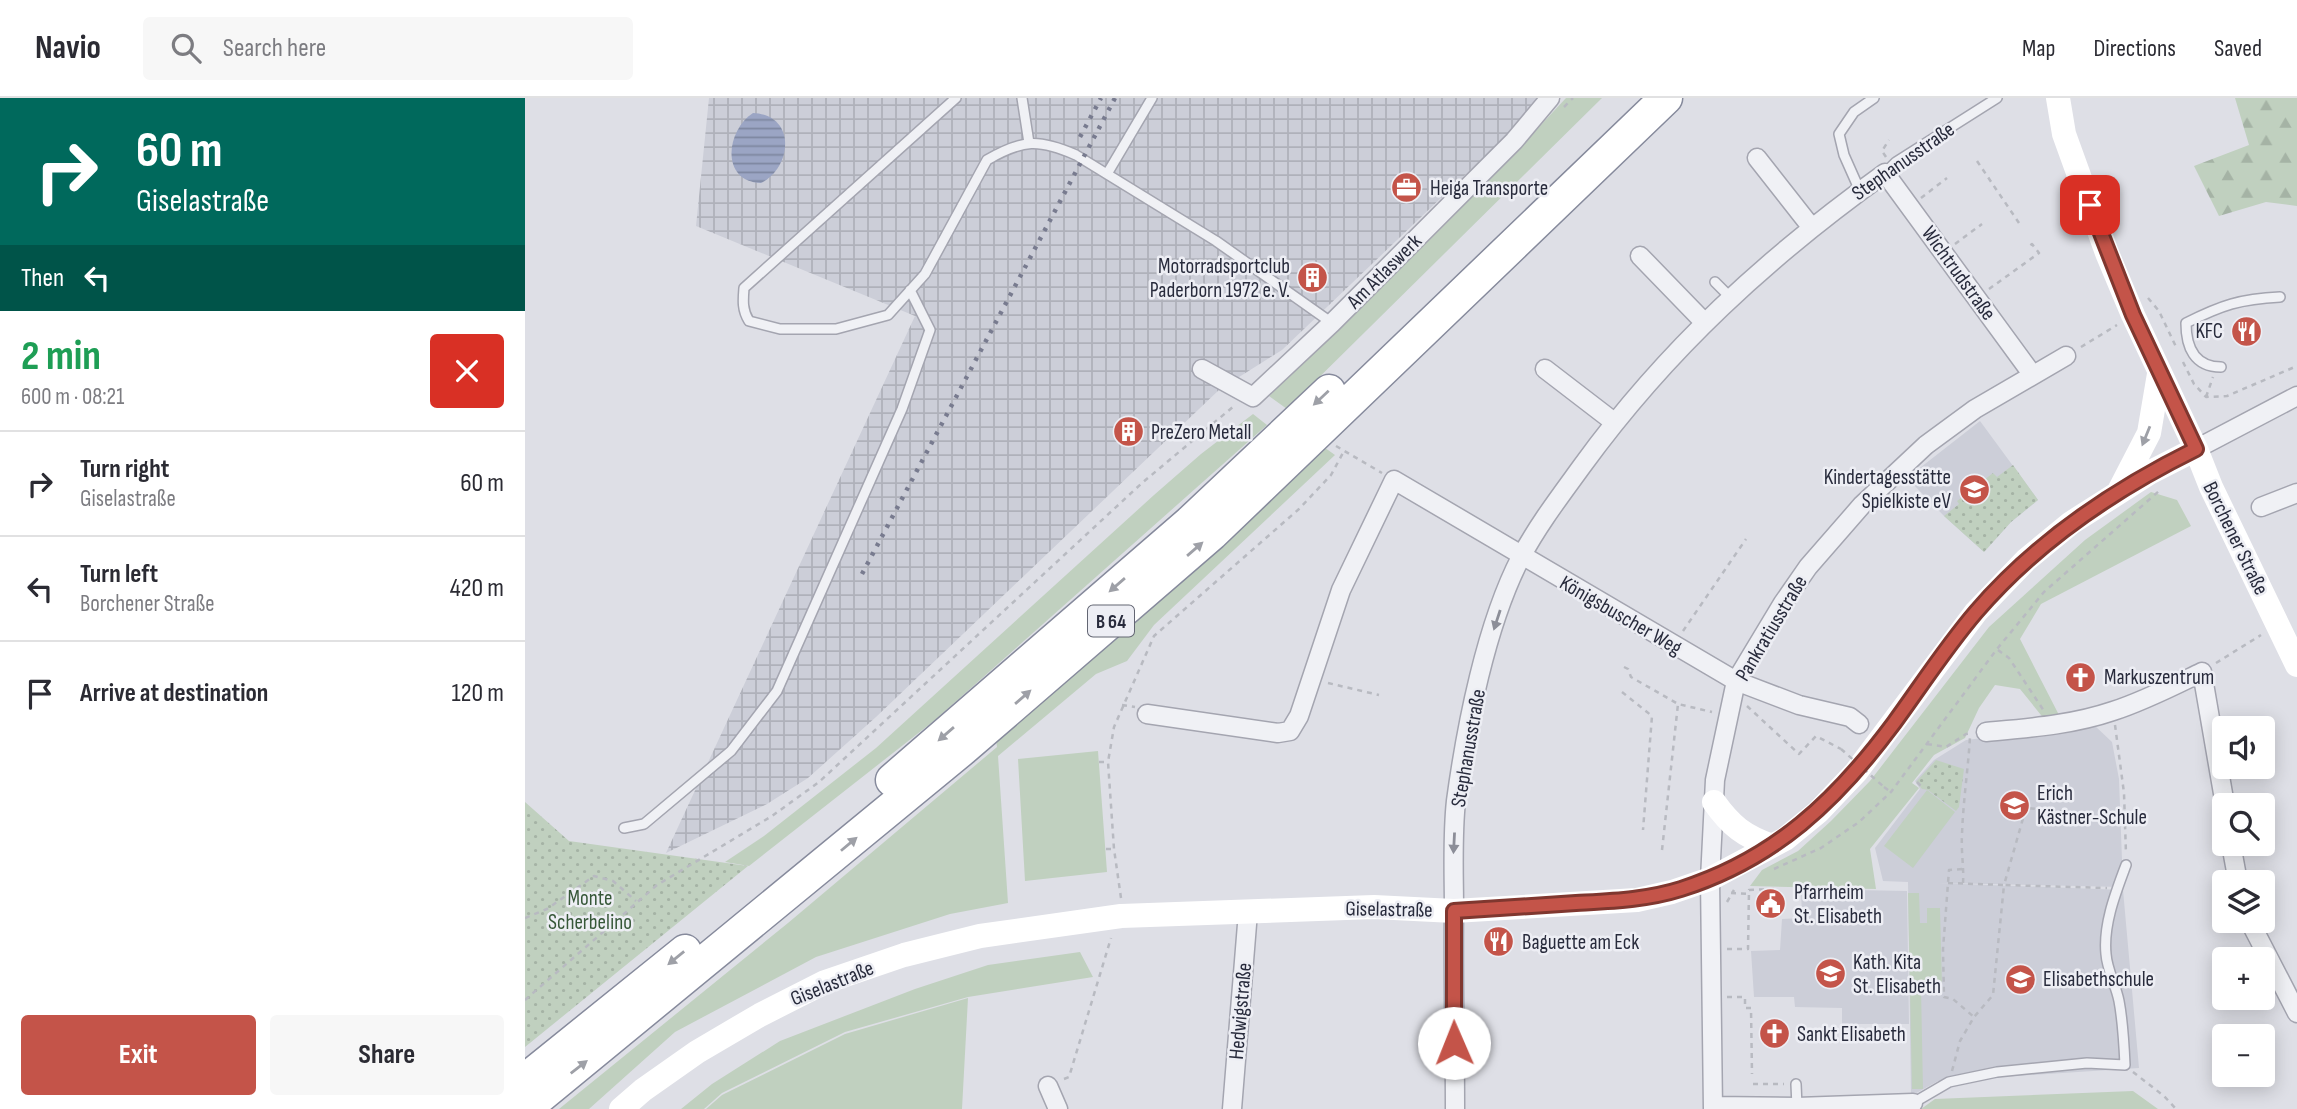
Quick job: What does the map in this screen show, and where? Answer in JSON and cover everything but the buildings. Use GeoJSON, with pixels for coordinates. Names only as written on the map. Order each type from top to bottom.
{"type":"FeatureCollection","features":[{"type":"Feature","properties":{"kind":"highway","name":"B 64"},"geometry":{"type":"LineString","coordinates":[[525,1080],[791,865],[1191,522],[1637,98]]}},
{"type":"Feature","properties":{"kind":"highway","name":"B 64"},"geometry":{"type":"LineString","coordinates":[[525,1109],[953,758],[1212,534],[1666,98]]}},
{"type":"Feature","properties":{"kind":"main road","name":"Borchener Straße"},"geometry":{"type":"LineString","coordinates":[[2058,98],[2064,134],[2107,253],[2139,304],[2159,374],[2297,665]]}},
{"type":"Feature","properties":{"kind":"main road"},"geometry":{"type":"LineString","coordinates":[[2117,494],[2149,433],[2159,374]]}},
{"type":"Feature","properties":{"kind":"main road","name":"Giselastraße"},"geometry":{"type":"LineString","coordinates":[[621,1109],[697,1052],[760,1015],[825,982],[904,955],[980,936],[1248,912],[1374,907],[1454,911],[1637,900],[1672,892],[1771,858],[1784,839],[1818,811],[1856,772],[1976,612],[2026,560],[2071,523],[2151,472],[2196,449]]}},
{"type":"Feature","properties":{"kind":"main road"},"geometry":{"type":"LineString","coordinates":[[1714,802],[1727,821],[1771,858]]}},
{"type":"Feature","properties":{"kind":"street","name":"Am Atlaswerk"},"geometry":{"type":"LineString","coordinates":[[1254,397],[1514,141],[1551,98]]}},
{"type":"Feature","properties":{"kind":"street"},"geometry":{"type":"LineString","coordinates":[[1757,158],[1812,228]]}},
{"type":"Feature","properties":{"kind":"street","name":"Stephanusstraße"},"geometry":{"type":"LineString","coordinates":[[1455,1109],[1453,850],[1456,803],[1465,746],[1491,638],[1521,557],[1614,422],[1657,371],[1730,297],[1812,228],[1885,173]]}},
{"type":"Feature","properties":{"kind":"street","name":"Wichtrudstraße"},"geometry":{"type":"LineString","coordinates":[[1885,173],[2032,374]]}},
{"type":"Feature","properties":{"kind":"street"},"geometry":{"type":"LineString","coordinates":[[1640,257],[1704,322]]}},
{"type":"Feature","properties":{"kind":"street","name":"Pankratiusstraße"},"geometry":{"type":"LineString","coordinates":[[1913,1103],[1713,1108],[1709,914],[1715,780],[1736,681],[1795,585],[1862,505],[1926,445],[1975,409],[2066,356]]}},
{"type":"Feature","properties":{"kind":"street"},"geometry":{"type":"LineString","coordinates":[[1202,369],[1254,397]]}},
{"type":"Feature","properties":{"kind":"street"},"geometry":{"type":"LineString","coordinates":[[1545,369],[1614,422]]}},
{"type":"Feature","properties":{"kind":"street"},"geometry":{"type":"LineString","coordinates":[[2196,449],[2297,396]]}},
{"type":"Feature","properties":{"kind":"street"},"geometry":{"type":"LineString","coordinates":[[1147,714],[1278,733],[1290,731],[1299,716],[1341,590],[1394,480]]}},
{"type":"Feature","properties":{"kind":"street","name":"Königsbuscher Weg"},"geometry":{"type":"LineString","coordinates":[[1394,480],[1736,681],[1799,705],[1850,717],[1859,723]]}},
{"type":"Feature","properties":{"kind":"street"},"geometry":{"type":"LineString","coordinates":[[2261,507],[2297,492]]}},
{"type":"Feature","properties":{"kind":"street"},"geometry":{"type":"LineString","coordinates":[[1986,732],[2054,726],[2113,712],[2202,672],[2223,793]]}},
{"type":"Feature","properties":{"kind":"street","name":"Hedwigstraße"},"geometry":{"type":"LineString","coordinates":[[1232,1109],[1248,912]]}},
{"type":"Feature","properties":{"kind":"street"},"geometry":{"type":"LineString","coordinates":[[2256,933],[2297,1013]]}},
{"type":"Feature","properties":{"kind":"street"},"geometry":{"type":"LineString","coordinates":[[1048,1086],[1058,1109]]}},
{"type":"Feature","properties":{"kind":"lane"},"geometry":{"type":"LineString","coordinates":[[956,98],[744,288],[744,314],[749,321],[779,329],[837,329],[888,315],[925,274],[987,160],[1006,149],[1029,143],[1051,144],[1076,155],[1216,241],[1332,323]]}},
{"type":"Feature","properties":{"kind":"lane"},"geometry":{"type":"LineString","coordinates":[[1022,98],[1029,143]]}},
{"type":"Feature","properties":{"kind":"lane"},"geometry":{"type":"LineString","coordinates":[[1107,174],[1151,98]]}},
{"type":"Feature","properties":{"kind":"lane"},"geometry":{"type":"LineString","coordinates":[[1860,191],[1844,155],[1839,134],[1854,112],[1874,98]]}},
{"type":"Feature","properties":{"kind":"lane","name":"Stephanusstraße"},"geometry":{"type":"LineString","coordinates":[[1885,173],[1896,162],[1997,98]]}},
{"type":"Feature","properties":{"kind":"lane"},"geometry":{"type":"LineString","coordinates":[[1715,282],[1730,297]]}},
{"type":"Feature","properties":{"kind":"lane"},"geometry":{"type":"LineString","coordinates":[[624,828],[645,824],[731,751],[777,691],[902,409],[930,330],[910,290]]}},
{"type":"Feature","properties":{"kind":"lane"},"geometry":{"type":"LineString","coordinates":[[2219,367],[2207,366],[2193,355],[2186,339],[2186,323],[2246,298],[2280,297]]}},
{"type":"Feature","properties":{"kind":"lane"},"geometry":{"type":"LineString","coordinates":[[1913,1103],[1949,1082],[1997,1072],[2087,1063],[2125,1065],[2119,999],[2106,957],[2107,936],[2117,888],[2126,865]]}},
{"type":"Feature","properties":{"kind":"lane"},"geometry":{"type":"LineString","coordinates":[[1797,1084],[1797,1108]]}},
{"type":"Feature","properties":{"kind":"path"},"geometry":{"type":"LineString","coordinates":[[1977,161],[2019,223]]}},
{"type":"Feature","properties":{"kind":"path"},"geometry":{"type":"LineString","coordinates":[[1910,206],[1947,178]]}},
{"type":"Feature","properties":{"kind":"path"},"geometry":{"type":"LineString","coordinates":[[1944,252],[1982,225]]}},
{"type":"Feature","properties":{"kind":"path"},"geometry":{"type":"LineString","coordinates":[[1977,298],[2039,253],[2032,244],[2028,247]]}},
{"type":"Feature","properties":{"kind":"path"},"geometry":{"type":"LineString","coordinates":[[2066,356],[2139,304],[2159,311],[2194,384],[2206,397]]}},
{"type":"Feature","properties":{"kind":"path"},"geometry":{"type":"LineString","coordinates":[[2206,397],[2227,396],[2297,366]]}},
{"type":"Feature","properties":{"kind":"path"},"geometry":{"type":"LineString","coordinates":[[2206,397],[2219,367]]}},
{"type":"Feature","properties":{"kind":"path"},"geometry":{"type":"LineString","coordinates":[[525,1000],[657,885],[772,816],[819,782],[1142,483],[1234,406],[1254,397]]}},
{"type":"Feature","properties":{"kind":"path"},"geometry":{"type":"LineString","coordinates":[[1336,446],[1394,480]]}},
{"type":"Feature","properties":{"kind":"path"},"geometry":{"type":"LineString","coordinates":[[1048,1086],[1069,1077],[1116,925],[1121,894],[1114,849],[1108,762],[1114,727],[1154,636],[1299,509],[1331,475],[1344,451]]}},
{"type":"Feature","properties":{"kind":"path"},"geometry":{"type":"LineString","coordinates":[[1771,858],[1796,861],[1821,848],[1859,822],[1891,792],[1997,649],[2045,592],[2164,487]]}},
{"type":"Feature","properties":{"kind":"path"},"geometry":{"type":"LineString","coordinates":[[1673,645],[1747,539]]}},
{"type":"Feature","properties":{"kind":"path"},"geometry":{"type":"LineString","coordinates":[[2202,672],[2261,635]]}},
{"type":"Feature","properties":{"kind":"path"},"geometry":{"type":"LineString","coordinates":[[1997,649],[2009,658],[2054,726]]}},
{"type":"Feature","properties":{"kind":"path"},"geometry":{"type":"LineString","coordinates":[[1624,667],[1628,669],[1631,677],[1678,704],[1729,715]]}},
{"type":"Feature","properties":{"kind":"path"},"geometry":{"type":"LineString","coordinates":[[1311,678],[1379,695]]}},
{"type":"Feature","properties":{"kind":"path"},"geometry":{"type":"LineString","coordinates":[[1736,681],[1746,706],[1799,754],[1815,736],[1841,748],[1891,792]]}},
{"type":"Feature","properties":{"kind":"path"},"geometry":{"type":"LineString","coordinates":[[1622,692],[1651,716],[1643,830]]}},
{"type":"Feature","properties":{"kind":"path"},"geometry":{"type":"LineString","coordinates":[[1662,850],[1678,704]]}},
{"type":"Feature","properties":{"kind":"path"},"geometry":{"type":"LineString","coordinates":[[2113,712],[2124,793],[2126,865]]}},
{"type":"Feature","properties":{"kind":"path"},"geometry":{"type":"LineString","coordinates":[[1927,744],[1946,747],[1970,734],[1962,833],[1963,883]]}},
{"type":"Feature","properties":{"kind":"path"},"geometry":{"type":"LineString","coordinates":[[1099,762],[1108,762]]}},
{"type":"Feature","properties":{"kind":"path"},"geometry":{"type":"LineString","coordinates":[[1917,782],[1923,788]]}},
{"type":"Feature","properties":{"kind":"path"},"geometry":{"type":"LineString","coordinates":[[1949,1082],[1960,1041],[1974,1017],[1993,995],[2004,885],[2026,808],[2070,812]]}},
{"type":"Feature","properties":{"kind":"path"},"geometry":{"type":"LineString","coordinates":[[1106,849],[1114,849]]}},
{"type":"Feature","properties":{"kind":"path"},"geometry":{"type":"LineString","coordinates":[[1962,869],[1949,870],[1943,949],[1944,998],[1953,999],[1974,1017]]}},
{"type":"Feature","properties":{"kind":"path"},"geometry":{"type":"LineString","coordinates":[[525,918],[547,909],[594,876],[613,881],[636,901]]}},
{"type":"Feature","properties":{"kind":"path"},"geometry":{"type":"LineString","coordinates":[[1948,883],[2117,888]]}},
{"type":"Feature","properties":{"kind":"path"},"geometry":{"type":"LineString","coordinates":[[1709,914],[1725,909],[1731,893],[1741,884]]}},
{"type":"Feature","properties":{"kind":"path"},"geometry":{"type":"LineString","coordinates":[[1727,949],[1748,949],[1749,890],[1774,889]]}},
{"type":"Feature","properties":{"kind":"path"},"geometry":{"type":"LineString","coordinates":[[1731,893],[1749,894]]}},
{"type":"Feature","properties":{"kind":"path"},"geometry":{"type":"LineString","coordinates":[[1711,1003],[1729,997],[1745,997],[1745,1008],[1751,1008],[1752,1074]]}},
{"type":"Feature","properties":{"kind":"path"},"geometry":{"type":"LineString","coordinates":[[2125,1065],[2165,1096],[2176,1109]]}},
{"type":"Feature","properties":{"kind":"path"},"geometry":{"type":"LineString","coordinates":[[1753,1082],[1777,1086],[1797,1084]]}},
{"type":"Feature","properties":{"kind":"shaded area"},"geometry":{"type":"Polygon","coordinates":[[[709,98],[1537,98],[1510,132],[1282,350],[1220,389],[876,717],[808,778],[767,804],[666,853],[915,316],[696,226],[709,98]]]}},
{"type":"Feature","properties":{"kind":"shaded area","name":"Kindertagesstätte Spielkiste eV"},"geometry":{"type":"Polygon","coordinates":[[[1980,421],[2038,500],[2011,522],[1984,552],[1907,478],[1980,421]]]}},
{"type":"Feature","properties":{"kind":"shaded area"},"geometry":{"type":"Polygon","coordinates":[[[2094,725],[2112,742],[2119,779],[2123,887],[1938,883],[2123,890],[2139,1068],[1938,1081],[1911,1096],[1908,882],[1883,881],[1875,848],[1920,789],[1915,781],[1934,760],[1966,740],[2094,725]]]}},
{"type":"Feature","properties":{"kind":"shaded area","name":"Kath. Kita St. Elisabeth"},"geometry":{"type":"Polygon","coordinates":[[[1801,889],[1907,891],[1909,1024],[1842,1024],[1842,1008],[1795,1007],[1794,997],[1754,997],[1751,951],[1780,950],[1782,919],[1802,918],[1801,889]]]}},
{"type":"Feature","properties":{"kind":"green space"},"geometry":{"type":"Polygon","coordinates":[[[1566,98],[1602,98],[1287,409],[1269,396],[1508,160],[1566,98]]]}},
{"type":"Feature","properties":{"kind":"green space"},"geometry":{"type":"Polygon","coordinates":[[[2235,98],[2297,98],[2297,206],[2266,202],[2219,216],[2194,166],[2249,145],[2235,98]]]}},
{"type":"Feature","properties":{"kind":"green space"},"geometry":{"type":"Polygon","coordinates":[[[1253,414],[1267,425],[935,720],[749,866],[725,862],[764,836],[876,748],[1154,495],[1253,414]]]}},
{"type":"Feature","properties":{"kind":"green space"},"geometry":{"type":"Polygon","coordinates":[[[1321,445],[1335,455],[1154,625],[1127,661],[1096,674],[998,756],[1008,903],[950,914],[816,957],[675,1032],[589,1109],[559,1109],[788,923],[997,747],[996,739],[1321,445]]]}},
{"type":"Feature","properties":{"kind":"green space"},"geometry":{"type":"Polygon","coordinates":[[[2013,465],[2038,500],[2011,522],[1984,552],[1944,516],[1959,504],[1957,501],[1993,473],[1997,477],[2013,465]]]}},
{"type":"Feature","properties":{"kind":"green space"},"geometry":{"type":"Polygon","coordinates":[[[2151,492],[2177,500],[2191,526],[2041,604],[2020,639],[2059,715],[2045,720],[2020,689],[1995,685],[1979,708],[1965,738],[1934,755],[1912,783],[1919,788],[1870,849],[1876,889],[1750,886],[1762,870],[1798,851],[1870,781],[1989,627],[2085,540],[2151,492]]]}},
{"type":"Feature","properties":{"kind":"green space"},"geometry":{"type":"Polygon","coordinates":[[[1098,751],[1107,872],[1025,881],[1018,759],[1098,751]]]}},
{"type":"Feature","properties":{"kind":"green space"},"geometry":{"type":"Polygon","coordinates":[[[1936,760],[1964,769],[1959,807],[1956,811],[1928,790],[1922,789],[1916,782],[1936,760]]]}},
{"type":"Feature","properties":{"kind":"green space"},"geometry":{"type":"Polygon","coordinates":[[[1927,790],[1955,812],[1913,868],[1884,846],[1927,790]]]}},
{"type":"Feature","properties":{"kind":"green space","name":"Monte Scherbelino"},"geometry":{"type":"Polygon","coordinates":[[[525,802],[569,841],[748,866],[525,1047],[525,802]]]}},
{"type":"Feature","properties":{"kind":"green space"},"geometry":{"type":"Polygon","coordinates":[[[1908,893],[1919,893],[1920,923],[1927,923],[1927,908],[1940,908],[1942,987],[1921,988],[1923,1089],[1912,1089],[1908,893]]]}},
{"type":"Feature","properties":{"kind":"green space"},"geometry":{"type":"Polygon","coordinates":[[[1080,952],[1093,977],[968,997],[845,1032],[722,1093],[704,1109],[681,1109],[712,1084],[780,1041],[915,989],[988,965],[1080,952]]]}},
{"type":"Feature","properties":{"kind":"green space"},"geometry":{"type":"Polygon","coordinates":[[[968,998],[962,1109],[706,1109],[722,1095],[845,1034],[968,998]]]}},
{"type":"Feature","properties":{"kind":"green space"},"geometry":{"type":"Polygon","coordinates":[[[2133,1091],[2158,1109],[1921,1109],[1935,1099],[2133,1091]]]}},
{"type":"Feature","properties":{"kind":"water"},"geometry":{"type":"Polygon","coordinates":[[[753,113],[767,116],[777,123],[783,132],[785,143],[779,166],[761,183],[748,180],[739,174],[733,165],[731,154],[737,131],[753,113]]]}},
{"type":"Feature","properties":{"kind":"railway"},"geometry":{"type":"LineString","coordinates":[[1080,137],[1101,98]]}},
{"type":"Feature","properties":{"kind":"railway"},"geometry":{"type":"LineString","coordinates":[[862,574],[1115,98]]}},
{"type":"Feature","properties":{"kind":"place","name":"Heiga Transporte"},"geometry":{"type":"Point","coordinates":[1407,188]}},
{"type":"Feature","properties":{"kind":"place","name":"Motorradsportclub Paderborn 1972 e. V."},"geometry":{"type":"Point","coordinates":[1313,278]}},
{"type":"Feature","properties":{"kind":"place","name":"KFC"},"geometry":{"type":"Point","coordinates":[2246,331]}},
{"type":"Feature","properties":{"kind":"place","name":"PreZero Metall"},"geometry":{"type":"Point","coordinates":[1128,432]}},
{"type":"Feature","properties":{"kind":"place","name":"Kindertagesstätte Spielkiste eV"},"geometry":{"type":"Point","coordinates":[1974,489]}},
{"type":"Feature","properties":{"kind":"place","name":"Markuszentrum"},"geometry":{"type":"Point","coordinates":[2081,677]}},
{"type":"Feature","properties":{"kind":"place","name":"Erich Kästner-Schule"},"geometry":{"type":"Point","coordinates":[2014,805]}},
{"type":"Feature","properties":{"kind":"place","name":"Pfarrheim St. Elisabeth"},"geometry":{"type":"Point","coordinates":[1771,904]}},
{"type":"Feature","properties":{"kind":"place","name":"Baguette am Eck"},"geometry":{"type":"Point","coordinates":[1499,942]}},
{"type":"Feature","properties":{"kind":"place","name":"Kath. Kita St. Elisabeth"},"geometry":{"type":"Point","coordinates":[1830,974]}},
{"type":"Feature","properties":{"kind":"place","name":"Elisabethschule"},"geometry":{"type":"Point","coordinates":[2020,979]}},
{"type":"Feature","properties":{"kind":"place","name":"Sankt Elisabeth"},"geometry":{"type":"Point","coordinates":[1774,1034]}},
{"type":"Feature","properties":{"kind":"route"},"geometry":{"type":"LineString","coordinates":[[1454,1043],[1454,911],[1637,900],[1710,879],[1784,839],[1818,811],[1856,772],[1976,612],[2026,560],[2071,523],[2151,472],[2196,449],[2133,315],[2090,205]]}}]}
